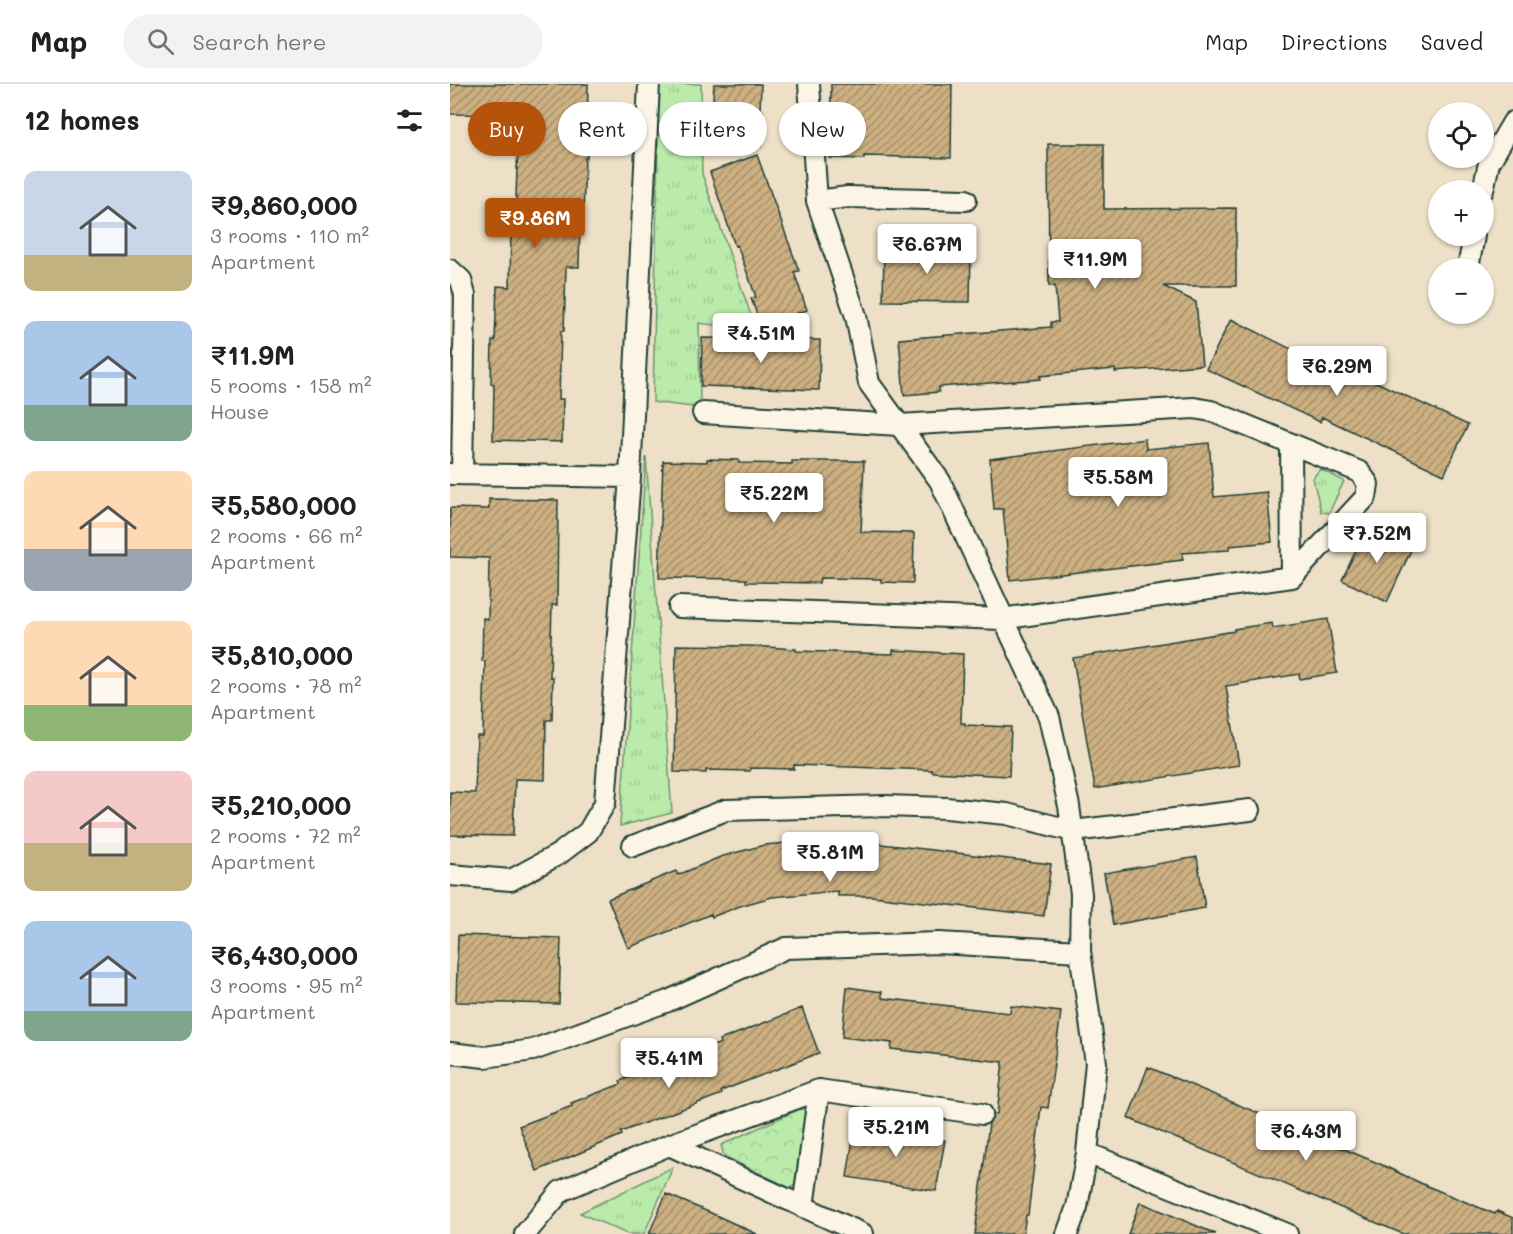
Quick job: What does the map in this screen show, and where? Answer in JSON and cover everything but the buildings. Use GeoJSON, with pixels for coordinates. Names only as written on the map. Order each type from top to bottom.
{"type":"FeatureCollection","features":[{"type":"Feature","properties":{"kind":"street"},"geometry":{"type":"LineString","coordinates":[[450,875],[511,880],[559,854],[588,832],[605,802],[630,477],[649,84]]}},
{"type":"Feature","properties":{"kind":"street"},"geometry":{"type":"LineString","coordinates":[[809,84],[817,201],[856,316],[869,383],[940,481],[1048,717],[1069,806],[1081,894],[1080,951],[1096,1063],[1087,1153],[1077,1207],[1067,1234]]}},
{"type":"Feature","properties":{"kind":"street"},"geometry":{"type":"LineString","coordinates":[[1485,180],[1489,163],[1513,122]]}},
{"type":"Feature","properties":{"kind":"street"},"geometry":{"type":"LineString","coordinates":[[817,201],[848,197],[966,200]]}},
{"type":"Feature","properties":{"kind":"street"},"geometry":{"type":"LineString","coordinates":[[450,270],[461,280],[465,295],[456,474],[630,477]]}},
{"type":"Feature","properties":{"kind":"street"},"geometry":{"type":"LineString","coordinates":[[679,607],[1002,619],[1292,577],[1366,497],[1368,484],[1360,472],[1211,411],[1194,408],[899,425],[703,413]]}},
{"type":"Feature","properties":{"kind":"street"},"geometry":{"type":"LineString","coordinates":[[1291,445],[1292,577]]}},
{"type":"Feature","properties":{"kind":"street"},"geometry":{"type":"LineString","coordinates":[[633,846],[726,810],[885,806],[946,808],[1007,814],[1072,831],[1250,810]]}},
{"type":"Feature","properties":{"kind":"street"},"geometry":{"type":"LineString","coordinates":[[450,1053],[485,1057],[533,1050],[668,1001],[786,948],[939,943],[1080,951]]}},
{"type":"Feature","properties":{"kind":"street"},"geometry":{"type":"LineString","coordinates":[[803,1207],[819,1090]]}},
{"type":"Feature","properties":{"kind":"street"},"geometry":{"type":"LineString","coordinates":[[525,1234],[561,1191],[669,1145],[819,1090],[982,1114]]}},
{"type":"Feature","properties":{"kind":"street"},"geometry":{"type":"LineString","coordinates":[[669,1145],[863,1234]]}},
{"type":"Feature","properties":{"kind":"street"},"geometry":{"type":"LineString","coordinates":[[1087,1153],[1287,1234]]}},
{"type":"Feature","properties":{"kind":"green space"},"geometry":{"type":"Polygon","coordinates":[[[659,84],[701,84],[701,102],[659,102],[659,156],[702,156],[702,174],[756,330],[699,323],[700,408],[653,402],[659,84]]]}},
{"type":"Feature","properties":{"kind":"green space"},"geometry":{"type":"Polygon","coordinates":[[[646,457],[672,813],[620,826],[646,457]]]}},
{"type":"Feature","properties":{"kind":"green space"},"geometry":{"type":"Polygon","coordinates":[[[1320,469],[1344,481],[1329,513],[1321,512],[1313,478],[1320,469]]]}},
{"type":"Feature","properties":{"kind":"green space"},"geometry":{"type":"Polygon","coordinates":[[[800,1109],[811,1111],[798,1184],[790,1188],[724,1156],[721,1145],[800,1109]]]}},
{"type":"Feature","properties":{"kind":"green space"},"geometry":{"type":"Polygon","coordinates":[[[673,1167],[644,1234],[627,1234],[580,1213],[673,1167]]]}}]}
